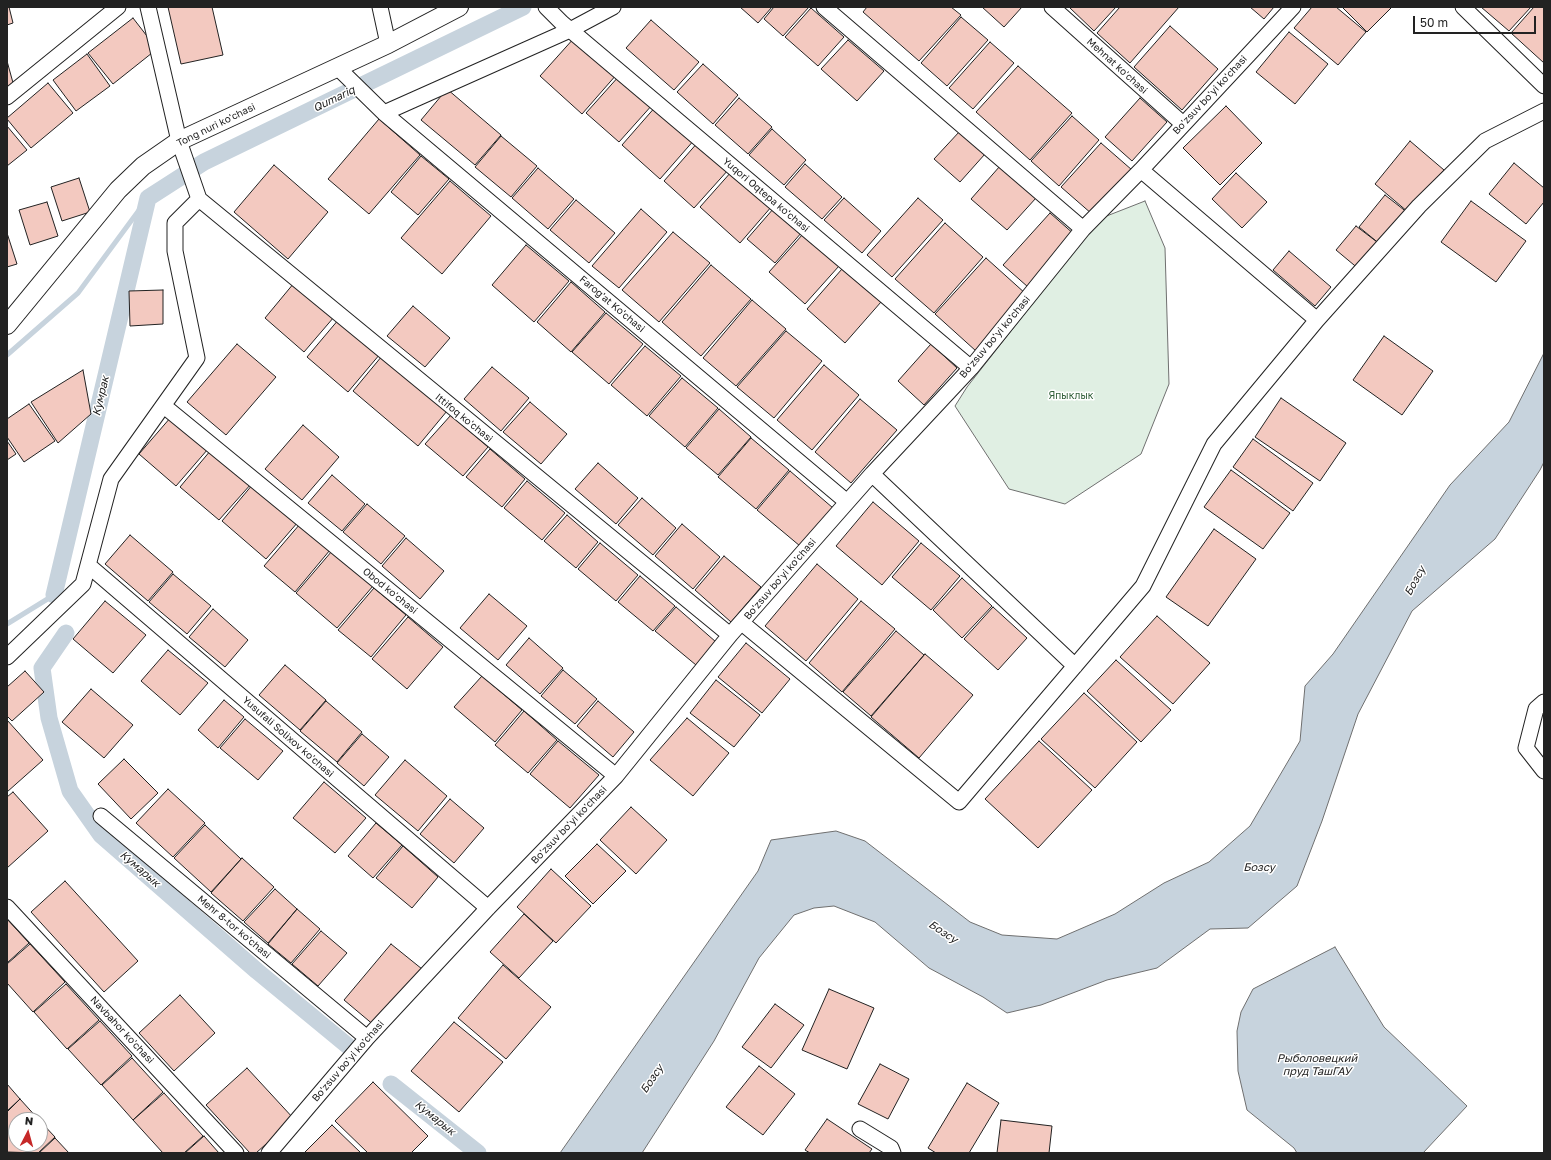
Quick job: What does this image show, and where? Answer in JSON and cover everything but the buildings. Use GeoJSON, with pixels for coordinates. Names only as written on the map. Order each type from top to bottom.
{"type":"FeatureCollection","features":[{"type":"Feature","properties":{"kind":"street"},"geometry":{"type":"LineString","coordinates":[[7,97],[118,7]]}},
{"type":"Feature","properties":{"kind":"street"},"geometry":{"type":"LineString","coordinates":[[7,657],[83,584],[111,479],[197,358],[174,251],[175,223],[199,199],[192,182],[182,148],[148,7]]}},
{"type":"Feature","properties":{"kind":"street"},"geometry":{"type":"LineString","coordinates":[[380,7],[388,44]]}},
{"type":"Feature","properties":{"kind":"street","name":"Tong nuri ko'chasi"},"geometry":{"type":"LineString","coordinates":[[7,325],[118,190],[143,166],[182,148],[337,67],[388,44],[458,7]]}},
{"type":"Feature","properties":{"kind":"street","name":"Yuqori Oqtepa ko'chasi"},"geometry":{"type":"LineString","coordinates":[[546,7],[566,26],[970,368]]}},
{"type":"Feature","properties":{"kind":"street"},"geometry":{"type":"LineString","coordinates":[[380,109],[566,26],[613,7]]}},
{"type":"Feature","properties":{"kind":"street"},"geometry":{"type":"LineString","coordinates":[[824,7],[1083,229]]}},
{"type":"Feature","properties":{"kind":"street","name":"Mehnat ko'chasi"},"geometry":{"type":"LineString","coordinates":[[1052,7],[1183,124]]}},
{"type":"Feature","properties":{"kind":"street","name":"Bo'zsuv bo'yi ko'chasi"},"geometry":{"type":"LineString","coordinates":[[269,1153],[367,1038],[488,908],[616,776],[730,635],[872,474],[970,368],[1083,229],[1141,170],[1293,7]]}},
{"type":"Feature","properties":{"kind":"street"},"geometry":{"type":"LineString","coordinates":[[1462,7],[1544,86]]}},
{"type":"Feature","properties":{"kind":"street","name":"Farog'at Ko'chasi"},"geometry":{"type":"LineString","coordinates":[[337,67],[380,109],[847,502]]}},
{"type":"Feature","properties":{"kind":"street"},"geometry":{"type":"LineString","coordinates":[[742,623],[959,802],[1143,586],[1214,444],[1317,320],[1419,206],[1485,141],[1544,111]]}},
{"type":"Feature","properties":{"kind":"street"},"geometry":{"type":"LineString","coordinates":[[1141,170],[1317,320]]}},
{"type":"Feature","properties":{"kind":"street","name":"Ittifoq ko'chasi"},"geometry":{"type":"LineString","coordinates":[[199,199],[730,635]]}},
{"type":"Feature","properties":{"kind":"street","name":"Obod ko'chasi"},"geometry":{"type":"LineString","coordinates":[[164,406],[616,776]]}},
{"type":"Feature","properties":{"kind":"street"},"geometry":{"type":"LineString","coordinates":[[872,474],[1075,666]]}},
{"type":"Feature","properties":{"kind":"street","name":"Yusufali Solixov ko'chasi"},"geometry":{"type":"LineString","coordinates":[[88,565],[488,908]]}},
{"type":"Feature","properties":{"kind":"street"},"geometry":{"type":"LineString","coordinates":[[1544,702],[1536,709],[1526,748],[1544,771]]}},
{"type":"Feature","properties":{"kind":"street","name":"Mehr 8-tor ko'chasi"},"geometry":{"type":"LineString","coordinates":[[101,816],[367,1038]]}},
{"type":"Feature","properties":{"kind":"street","name":"Navbahor ko'chasi"},"geometry":{"type":"LineString","coordinates":[[7,907],[236,1153]]}},
{"type":"Feature","properties":{"kind":"street"},"geometry":{"type":"LineString","coordinates":[[860,1130],[891,1148],[893,1153]]}},
{"type":"Feature","properties":{"kind":"green space","name":"Япыклык"},"geometry":{"type":"Polygon","coordinates":[[[1145,201],[1165,248],[1169,384],[1141,454],[1065,504],[1009,489],[955,406],[967,387],[1099,219],[1145,201]]]}},
{"type":"Feature","properties":{"kind":"water","name":"Бозсу"},"geometry":{"type":"Polygon","coordinates":[[[1544,353],[1544,462],[1540,470],[1495,539],[1412,611],[1358,714],[1322,821],[1297,886],[1248,928],[1210,929],[1157,968],[1107,980],[1041,1005],[1007,1013],[983,997],[929,968],[875,922],[834,906],[814,908],[794,915],[759,958],[714,1041],[642,1153],[560,1153],[758,871],[771,840],[836,831],[865,841],[970,922],[1002,935],[1057,939],[1115,914],[1164,883],[1209,862],[1250,826],[1300,741],[1305,686],[1333,654],[1450,485],[1509,422],[1544,353]]]}},
{"type":"Feature","properties":{"kind":"water","name":"Рыболовецкий пруд ТашГАУ"},"geometry":{"type":"Polygon","coordinates":[[[1335,947],[1384,1027],[1467,1106],[1423,1153],[1297,1153],[1294,1148],[1247,1110],[1238,1071],[1237,1031],[1241,1012],[1253,989],[1335,947]]]}},
{"type":"Feature","properties":{"kind":"waterway","name":"Qumariq"},"geometry":{"type":"LineString","coordinates":[[54,595],[148,198],[204,162],[523,7]]}},
{"type":"Feature","properties":{"kind":"waterway"},"geometry":{"type":"LineString","coordinates":[[7,355],[78,293],[148,198]]}},
{"type":"Feature","properties":{"kind":"waterway"},"geometry":{"type":"LineString","coordinates":[[7,624],[54,595]]}},
{"type":"Feature","properties":{"kind":"waterway","name":"Кумарык"},"geometry":{"type":"LineString","coordinates":[[66,633],[42,668],[49,718],[70,791],[101,835],[257,971],[348,1046]]}},
{"type":"Feature","properties":{"kind":"waterway","name":"Кумарык"},"geometry":{"type":"LineString","coordinates":[[391,1084],[478,1153]]}},
{"type":"Feature","properties":{"kind":"water label","name":"Кумрак"},"geometry":{"type":"Point","coordinates":[101,396]}}]}
